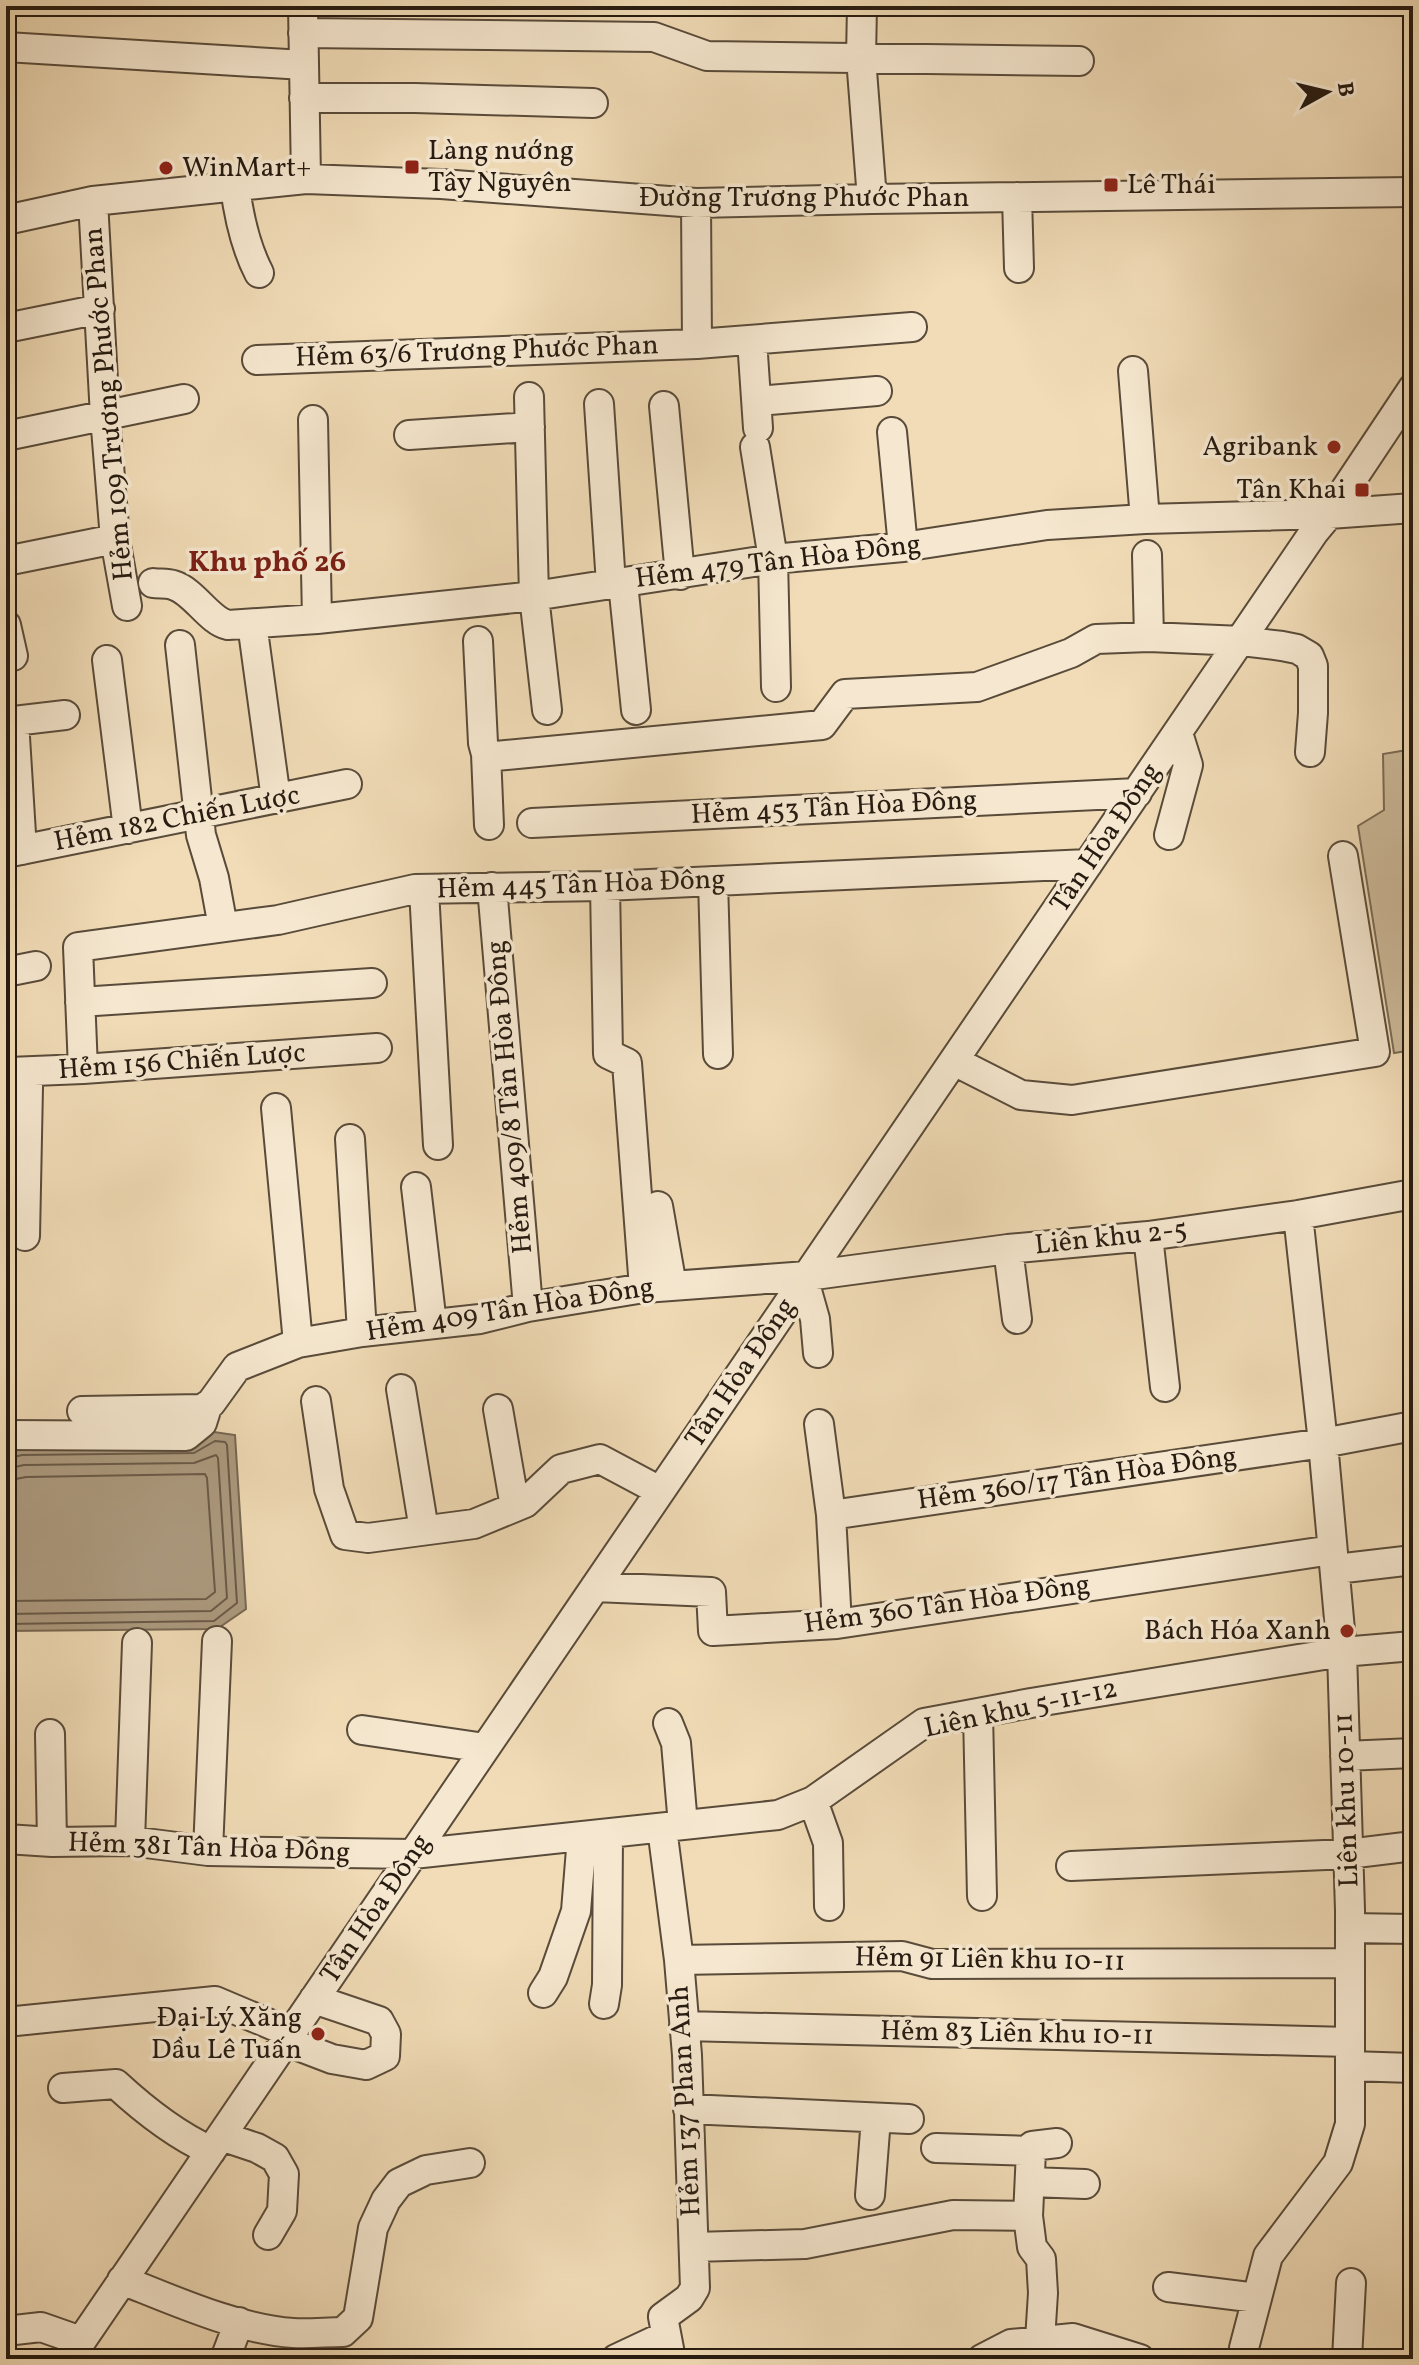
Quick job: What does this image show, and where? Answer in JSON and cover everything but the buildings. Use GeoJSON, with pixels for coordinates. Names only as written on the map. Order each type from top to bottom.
{"type":"FeatureCollection","features":[{"type":"Feature","properties":{"kind":"street"},"geometry":{"type":"LineString","coordinates":[[862,6],[861,58],[872,199]]}},
{"type":"Feature","properties":{"kind":"street"},"geometry":{"type":"LineString","coordinates":[[306,179],[303,19],[654,37],[707,56],[1079,61]]}},
{"type":"Feature","properties":{"kind":"street"},"geometry":{"type":"LineString","coordinates":[[6,47],[304,65]]}},
{"type":"Feature","properties":{"kind":"street"},"geometry":{"type":"LineString","coordinates":[[304,98],[593,103]]}},
{"type":"Feature","properties":{"kind":"street","name":"Đường Trương Phước Phan"},"geometry":{"type":"LineString","coordinates":[[6,220],[93,201],[306,179],[441,184],[696,203],[1413,192]]}},
{"type":"Feature","properties":{"kind":"street"},"geometry":{"type":"LineString","coordinates":[[235,187],[248,252],[259,273]]}},
{"type":"Feature","properties":{"kind":"street"},"geometry":{"type":"LineString","coordinates":[[1017,197],[1019,268]]}},
{"type":"Feature","properties":{"kind":"street","name":"Hẻm 109 Trương Phước Phan"},"geometry":{"type":"LineString","coordinates":[[93,201],[115,539],[127,606]]}},
{"type":"Feature","properties":{"kind":"street"},"geometry":{"type":"LineString","coordinates":[[696,203],[697,344]]}},
{"type":"Feature","properties":{"kind":"street"},"geometry":{"type":"LineString","coordinates":[[6,328],[100,309]]}},
{"type":"Feature","properties":{"kind":"street","name":"Hẻm 63/6 Trương Phước Phan"},"geometry":{"type":"LineString","coordinates":[[257,360],[697,344],[912,327]]}},
{"type":"Feature","properties":{"kind":"street"},"geometry":{"type":"LineString","coordinates":[[752,340],[756,425],[773,559],[776,687]]}},
{"type":"Feature","properties":{"kind":"street"},"geometry":{"type":"LineString","coordinates":[[1133,371],[1145,519]]}},
{"type":"Feature","properties":{"kind":"street","name":"Tân Hòa Đông"},"geometry":{"type":"LineString","coordinates":[[75,2350],[1413,388]]}},
{"type":"Feature","properties":{"kind":"street"},"geometry":{"type":"LineString","coordinates":[[756,425],[877,391]]}},
{"type":"Feature","properties":{"kind":"street"},"geometry":{"type":"LineString","coordinates":[[529,397],[534,596],[547,710]]}},
{"type":"Feature","properties":{"kind":"street"},"geometry":{"type":"LineString","coordinates":[[6,436],[184,399]]}},
{"type":"Feature","properties":{"kind":"street"},"geometry":{"type":"LineString","coordinates":[[599,404],[617,584],[636,710]]}},
{"type":"Feature","properties":{"kind":"street"},"geometry":{"type":"LineString","coordinates":[[664,406],[680,575]]}},
{"type":"Feature","properties":{"kind":"street"},"geometry":{"type":"LineString","coordinates":[[313,420],[317,619]]}},
{"type":"Feature","properties":{"kind":"street"},"geometry":{"type":"LineString","coordinates":[[409,435],[530,427]]}},
{"type":"Feature","properties":{"kind":"street"},"geometry":{"type":"LineString","coordinates":[[892,432],[903,547]]}},
{"type":"Feature","properties":{"kind":"street","name":"Hẻm 479 Tân Hòa Đông"},"geometry":{"type":"LineString","coordinates":[[153,583],[176,585],[221,623],[228,625],[317,619],[534,596],[773,559],[903,547],[1047,525],[1413,508]]}},
{"type":"Feature","properties":{"kind":"street"},"geometry":{"type":"LineString","coordinates":[[6,561],[115,539]]}},
{"type":"Feature","properties":{"kind":"street"},"geometry":{"type":"LineString","coordinates":[[1147,555],[1149,637]]}},
{"type":"Feature","properties":{"kind":"street"},"geometry":{"type":"LineString","coordinates":[[6,625],[13,656]]}},
{"type":"Feature","properties":{"kind":"street"},"geometry":{"type":"LineString","coordinates":[[486,754],[496,756],[822,725],[845,694],[977,687],[1071,653],[1096,639],[1149,637],[1242,641],[1297,649],[1309,656],[1314,682],[1310,752]]}},
{"type":"Feature","properties":{"kind":"street"},"geometry":{"type":"LineString","coordinates":[[254,638],[276,799]]}},
{"type":"Feature","properties":{"kind":"street"},"geometry":{"type":"LineString","coordinates":[[478,641],[489,825]]}},
{"type":"Feature","properties":{"kind":"street"},"geometry":{"type":"LineString","coordinates":[[180,645],[201,835],[214,878],[223,927]]}},
{"type":"Feature","properties":{"kind":"street"},"geometry":{"type":"LineString","coordinates":[[107,660],[128,829]]}},
{"type":"Feature","properties":{"kind":"street"},"geometry":{"type":"LineString","coordinates":[[14,851],[14,721],[65,715]]}},
{"type":"Feature","properties":{"kind":"street"},"geometry":{"type":"LineString","coordinates":[[1169,835],[1188,765],[1178,733]]}},
{"type":"Feature","properties":{"kind":"street","name":"Hẻm 182 Chiến Lược"},"geometry":{"type":"LineString","coordinates":[[14,851],[347,784]]}},
{"type":"Feature","properties":{"kind":"street","name":"Hẻm 453 Tân Hòa Đông"},"geometry":{"type":"LineString","coordinates":[[532,823],[1137,793]]}},
{"type":"Feature","properties":{"kind":"street"},"geometry":{"type":"LineString","coordinates":[[954,1061],[1021,1095],[1072,1100],[1375,1052],[1343,856]]}},
{"type":"Feature","properties":{"kind":"street","name":"Hẻm 445 Tân Hòa Đông"},"geometry":{"type":"LineString","coordinates":[[80,1002],[78,947],[278,920],[415,889],[605,886],[1088,864]]}},
{"type":"Feature","properties":{"kind":"street"},"geometry":{"type":"LineString","coordinates":[[713,881],[718,1054]]}},
{"type":"Feature","properties":{"kind":"street"},"geometry":{"type":"LineString","coordinates":[[605,886],[608,1054],[627,1063],[644,1288]]}},
{"type":"Feature","properties":{"kind":"street","name":"Hẻm 409/8 Tân Hòa Đông"},"geometry":{"type":"LineString","coordinates":[[492,887],[528,1307]]}},
{"type":"Feature","properties":{"kind":"street"},"geometry":{"type":"LineString","coordinates":[[424,890],[438,1145]]}},
{"type":"Feature","properties":{"kind":"street"},"geometry":{"type":"LineString","coordinates":[[6,972],[36,966]]}},
{"type":"Feature","properties":{"kind":"street"},"geometry":{"type":"LineString","coordinates":[[83,1069],[80,1002],[372,983]]}},
{"type":"Feature","properties":{"kind":"street","name":"Hẻm 156 Chiến Lược"},"geometry":{"type":"LineString","coordinates":[[6,1094],[9,1072],[377,1048]]}},
{"type":"Feature","properties":{"kind":"street"},"geometry":{"type":"LineString","coordinates":[[25,1072],[28,1087],[25,1236]]}},
{"type":"Feature","properties":{"kind":"street"},"geometry":{"type":"LineString","coordinates":[[276,1108],[298,1343]]}},
{"type":"Feature","properties":{"kind":"street"},"geometry":{"type":"LineString","coordinates":[[350,1139],[362,1332]]}},
{"type":"Feature","properties":{"kind":"street"},"geometry":{"type":"LineString","coordinates":[[416,1187],[432,1324]]}},
{"type":"Feature","properties":{"kind":"street","name":"Liên khu 2-5"},"geometry":{"type":"LineString","coordinates":[[806,1278],[1008,1249],[1148,1236],[1298,1215],[1413,1194]]}},
{"type":"Feature","properties":{"kind":"street"},"geometry":{"type":"LineString","coordinates":[[658,1206],[672,1286]]}},
{"type":"Feature","properties":{"kind":"street","name":"Liên khu 10-11"},"geometry":{"type":"LineString","coordinates":[[1245,2359],[1244,2348],[1268,2256],[1338,2163],[1350,2124],[1350,1928],[1342,1652],[1298,1215]]}},
{"type":"Feature","properties":{"kind":"street"},"geometry":{"type":"LineString","coordinates":[[1148,1236],[1165,1387]]}},
{"type":"Feature","properties":{"kind":"street"},"geometry":{"type":"LineString","coordinates":[[1008,1249],[1017,1319]]}},
{"type":"Feature","properties":{"kind":"street"},"geometry":{"type":"LineString","coordinates":[[806,1278],[815,1319],[818,1353]]}},
{"type":"Feature","properties":{"kind":"street","name":"Hẻm 409 Tân Hòa Đông"},"geometry":{"type":"LineString","coordinates":[[207,1407],[237,1367],[298,1343],[362,1332],[480,1319],[528,1307],[644,1288],[806,1278]]}},
{"type":"Feature","properties":{"kind":"street"},"geometry":{"type":"LineString","coordinates":[[401,1389],[424,1530]]}},
{"type":"Feature","properties":{"kind":"street"},"geometry":{"type":"LineString","coordinates":[[316,1401],[329,1489],[345,1535],[368,1538],[474,1524],[525,1503],[561,1469],[600,1459],[660,1491]]}},
{"type":"Feature","properties":{"kind":"street"},"geometry":{"type":"LineString","coordinates":[[82,1411],[197,1410],[207,1407]]}},
{"type":"Feature","properties":{"kind":"street"},"geometry":{"type":"LineString","coordinates":[[6,1435],[186,1436],[202,1423],[207,1407]]}},
{"type":"Feature","properties":{"kind":"street"},"geometry":{"type":"LineString","coordinates":[[498,1409],[515,1507]]}},
{"type":"Feature","properties":{"kind":"street"},"geometry":{"type":"LineString","coordinates":[[819,1424],[831,1515],[837,1624]]}},
{"type":"Feature","properties":{"kind":"street","name":"Hẻm 360/17 Tân Hòa Đông"},"geometry":{"type":"LineString","coordinates":[[831,1515],[1323,1443],[1413,1426]]}},
{"type":"Feature","properties":{"kind":"street","name":"Hẻm 360 Tân Hòa Đông"},"geometry":{"type":"LineString","coordinates":[[595,1587],[711,1592],[713,1631],[837,1624],[1334,1559],[1413,1560]]}},
{"type":"Feature","properties":{"kind":"street"},"geometry":{"type":"LineString","coordinates":[[208,1851],[217,1641]]}},
{"type":"Feature","properties":{"kind":"street"},"geometry":{"type":"LineString","coordinates":[[130,1841],[137,1643]]}},
{"type":"Feature","properties":{"kind":"street","name":"Liên khu 5-11-12"},"geometry":{"type":"LineString","coordinates":[[413,1854],[778,1815],[813,1801],[924,1723],[1342,1652],[1413,1646]]}},
{"type":"Feature","properties":{"kind":"street"},"geometry":{"type":"LineString","coordinates":[[978,1713],[982,1896]]}},
{"type":"Feature","properties":{"kind":"street","name":"Hẻm 137 Phan Anh"},"geometry":{"type":"LineString","coordinates":[[668,1723],[676,1743],[672,1826],[687,2055],[695,2288],[680,2307],[663,2317],[668,2347]]}},
{"type":"Feature","properties":{"kind":"street"},"geometry":{"type":"LineString","coordinates":[[362,1730],[485,1748]]}},
{"type":"Feature","properties":{"kind":"street"},"geometry":{"type":"LineString","coordinates":[[50,1734],[52,1842]]}},
{"type":"Feature","properties":{"kind":"street"},"geometry":{"type":"LineString","coordinates":[[1345,1756],[1413,1753]]}},
{"type":"Feature","properties":{"kind":"street"},"geometry":{"type":"LineString","coordinates":[[813,1801],[828,1843],[829,1906]]}},
{"type":"Feature","properties":{"kind":"street"},"geometry":{"type":"LineString","coordinates":[[543,1993],[553,1977],[576,1911],[595,1836]]}},
{"type":"Feature","properties":{"kind":"street"},"geometry":{"type":"LineString","coordinates":[[595,1836],[607,1985],[604,2004]]}},
{"type":"Feature","properties":{"kind":"street","name":"Hẻm 381 Tân Hòa Đông"},"geometry":{"type":"LineString","coordinates":[[6,1839],[130,1841],[208,1851],[413,1854]]}},
{"type":"Feature","properties":{"kind":"street"},"geometry":{"type":"LineString","coordinates":[[1071,1866],[1348,1854],[1413,1846]]}},
{"type":"Feature","properties":{"kind":"street"},"geometry":{"type":"LineString","coordinates":[[1350,1928],[1413,1929]]}},
{"type":"Feature","properties":{"kind":"street","name":"Hẻm 91 Liên khu 10-11"},"geometry":{"type":"LineString","coordinates":[[679,1960],[902,1956],[932,1964],[1350,1963]]}},
{"type":"Feature","properties":{"kind":"street"},"geometry":{"type":"LineString","coordinates":[[6,2022],[215,2001],[332,2059],[366,2065],[385,2056],[386,2034],[379,2021],[314,1999]]}},
{"type":"Feature","properties":{"kind":"street","name":"Hẻm 83 Liên khu 10-11"},"geometry":{"type":"LineString","coordinates":[[684,2026],[1350,2054],[1413,2068]]}},
{"type":"Feature","properties":{"kind":"street"},"geometry":{"type":"LineString","coordinates":[[63,2088],[116,2084],[139,2105],[199,2145],[257,2148],[275,2158],[284,2174],[282,2211],[268,2235]]}},
{"type":"Feature","properties":{"kind":"street"},"geometry":{"type":"LineString","coordinates":[[688,2109],[909,2119]]}},
{"type":"Feature","properties":{"kind":"street"},"geometry":{"type":"LineString","coordinates":[[870,2195],[876,2118]]}},
{"type":"Feature","properties":{"kind":"street"},"geometry":{"type":"LineString","coordinates":[[936,2148],[1044,2147],[1030,2182],[1028,2216],[1032,2247],[1041,2259],[1050,2346]]}},
{"type":"Feature","properties":{"kind":"street"},"geometry":{"type":"LineString","coordinates":[[122,2280],[239,2322],[291,2333],[343,2332],[358,2318],[373,2228],[386,2200],[399,2183],[426,2170],[470,2163]]}},
{"type":"Feature","properties":{"kind":"street"},"geometry":{"type":"LineString","coordinates":[[1030,2182],[1085,2184]]}},
{"type":"Feature","properties":{"kind":"street"},"geometry":{"type":"LineString","coordinates":[[694,2247],[805,2244],[953,2215],[1028,2216]]}},
{"type":"Feature","properties":{"kind":"street"},"geometry":{"type":"LineString","coordinates":[[1347,2359],[1351,2283]]}},
{"type":"Feature","properties":{"kind":"street"},"geometry":{"type":"LineString","coordinates":[[1168,2287],[1257,2298]]}},
{"type":"Feature","properties":{"kind":"street"},"geometry":{"type":"LineString","coordinates":[[225,2359],[239,2322]]}},
{"type":"Feature","properties":{"kind":"street"},"geometry":{"type":"LineString","coordinates":[[6,2331],[41,2327],[75,2350]]}},
{"type":"Feature","properties":{"kind":"street"},"geometry":{"type":"LineString","coordinates":[[982,2359],[1011,2344],[1050,2346],[1073,2338],[1140,2359]]}},
{"type":"Feature","properties":{"kind":"street"},"geometry":{"type":"LineString","coordinates":[[616,2359],[668,2347]]}},
{"type":"Feature","properties":{"kind":"shaded area"},"geometry":{"type":"Polygon","coordinates":[[[1413,749],[1413,1050],[1394,1053],[1358,826],[1384,810],[1383,754],[1413,749]]]}},
{"type":"Feature","properties":{"kind":"water"},"geometry":{"type":"Polygon","coordinates":[[[214,1432],[235,1435],[246,1609],[217,1629],[6,1631],[6,1453],[19,1447],[194,1445],[214,1432]]]}},
{"type":"Feature","properties":{"kind":"place","name":"Làng nướng Tây Nguyên"},"geometry":{"type":"Point","coordinates":[412,167]}},
{"type":"Feature","properties":{"kind":"place","name":"WinMart+"},"geometry":{"type":"Point","coordinates":[166,168]}},
{"type":"Feature","properties":{"kind":"place","name":"Lê Thái"},"geometry":{"type":"Point","coordinates":[1111,185]}},
{"type":"Feature","properties":{"kind":"place","name":"Agribank"},"geometry":{"type":"Point","coordinates":[1334,447]}},
{"type":"Feature","properties":{"kind":"place","name":"Tân Khai"},"geometry":{"type":"Point","coordinates":[1362,490]}},
{"type":"Feature","properties":{"kind":"place","name":"Bách Hóa Xanh"},"geometry":{"type":"Point","coordinates":[1347,1631]}},
{"type":"Feature","properties":{"kind":"place","name":"Đại Lý Xăng Dầu Lê Tuấn"},"geometry":{"type":"Point","coordinates":[318,2034]}},
{"type":"Feature","properties":{"kind":"district","name":"Khu phố 26"},"geometry":{"type":"Point","coordinates":[267,563]}}]}
